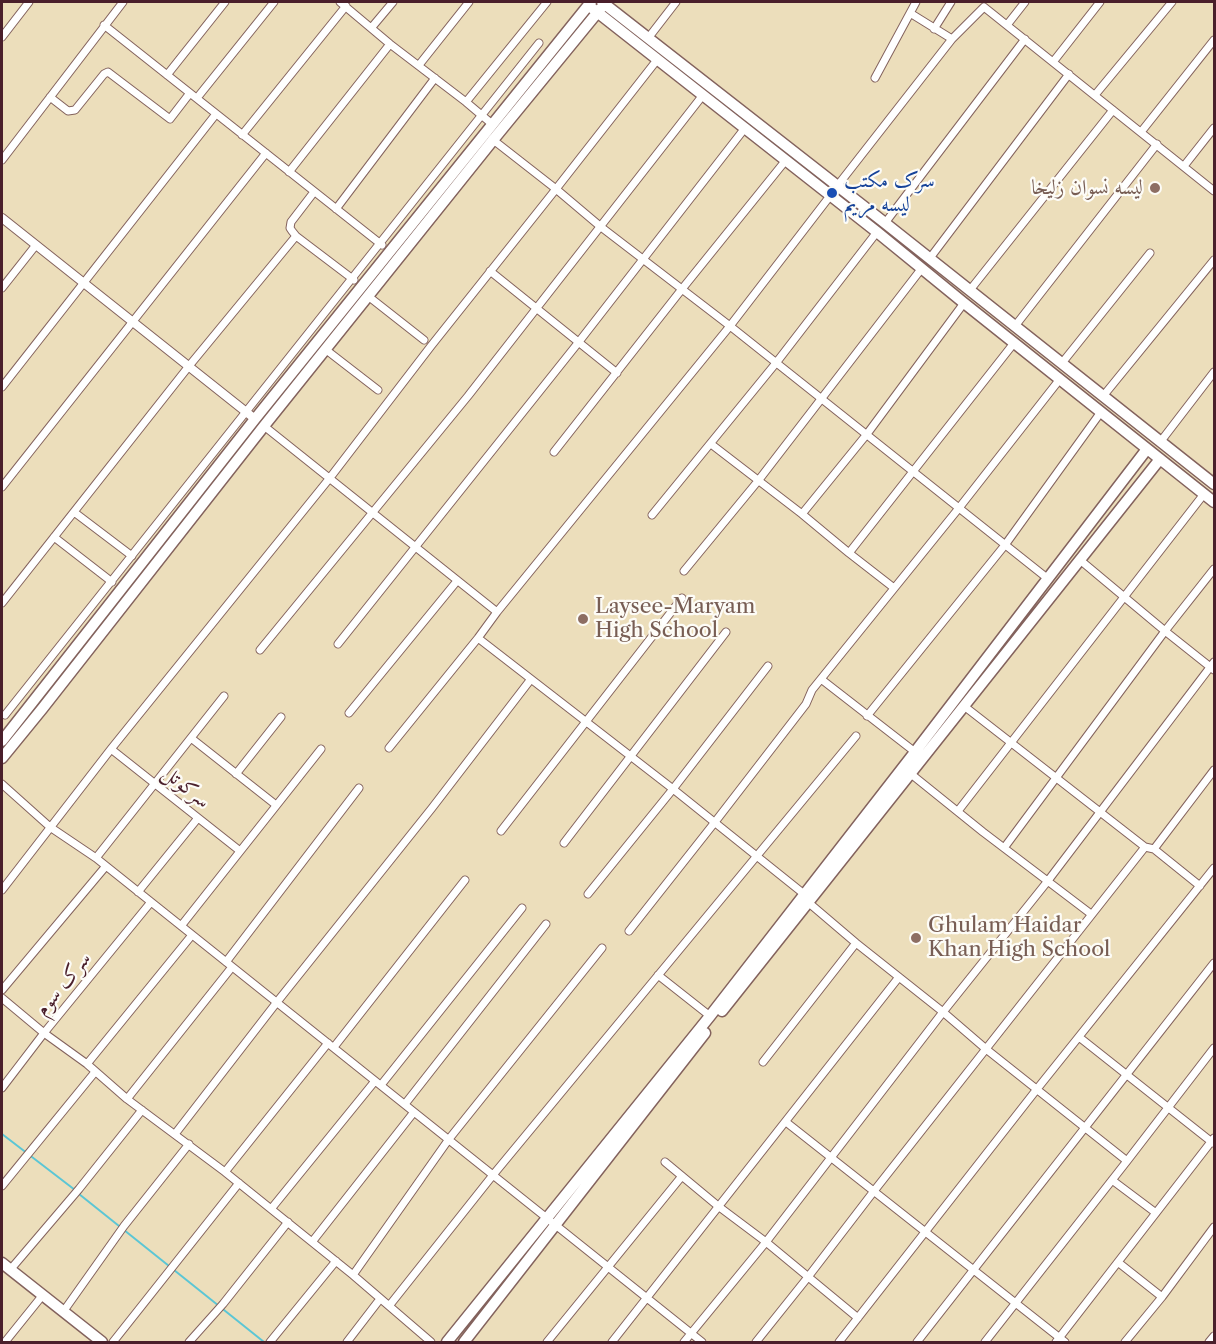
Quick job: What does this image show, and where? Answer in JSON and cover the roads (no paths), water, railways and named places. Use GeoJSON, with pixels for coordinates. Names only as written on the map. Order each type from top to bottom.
{"type":"FeatureCollection","features":[{"type":"Feature","properties":{"kind":"main road"},"geometry":{"type":"LineString","coordinates":[[597,4],[649,37],[1161,441],[1213,479]]}},
{"type":"Feature","properties":{"kind":"main road"},"geometry":{"type":"LineString","coordinates":[[597,4],[657,60],[1215,502]]}},
{"type":"Feature","properties":{"kind":"main road"},"geometry":{"type":"LineString","coordinates":[[2,758],[19,728],[255,420],[307,363],[363,288],[597,4]]}},
{"type":"Feature","properties":{"kind":"main road"},"geometry":{"type":"LineString","coordinates":[[307,363],[325,350],[385,248],[490,132]]}},
{"type":"Feature","properties":{"kind":"main road"},"geometry":{"type":"LineString","coordinates":[[814,183],[822,173]]}},
{"type":"Feature","properties":{"kind":"main road"},"geometry":{"type":"LineString","coordinates":[[843,206],[851,196]]}},
{"type":"Feature","properties":{"kind":"main road"},"geometry":{"type":"LineString","coordinates":[[447,1342],[552,1221],[845,849],[915,752],[1147,449]]}},
{"type":"Feature","properties":{"kind":"main road"},"geometry":{"type":"LineString","coordinates":[[845,849],[911,774],[1160,459]]}},
{"type":"Feature","properties":{"kind":"main road"},"geometry":{"type":"LineString","coordinates":[[2,741],[19,728]]}},
{"type":"Feature","properties":{"kind":"main road"},"geometry":{"type":"LineString","coordinates":[[464,1342],[552,1221],[710,1016],[806,898]]}},
{"type":"Feature","properties":{"kind":"main road"},"geometry":{"type":"LineString","coordinates":[[6,1267],[95,1340]]}},
{"type":"Feature","properties":{"kind":"street"},"geometry":{"type":"LineString","coordinates":[[2,37],[30,2]]}},
{"type":"Feature","properties":{"kind":"street"},"geometry":{"type":"LineString","coordinates":[[2,160],[123,2]]}},
{"type":"Feature","properties":{"kind":"street"},"geometry":{"type":"LineString","coordinates":[[167,75],[225,2]]}},
{"type":"Feature","properties":{"kind":"street"},"geometry":{"type":"LineString","coordinates":[[197,98],[274,2]]}},
{"type":"Feature","properties":{"kind":"street"},"geometry":{"type":"LineString","coordinates":[[372,27],[393,2]]}},
{"type":"Feature","properties":{"kind":"street"},"geometry":{"type":"LineString","coordinates":[[419,65],[469,2]]}},
{"type":"Feature","properties":{"kind":"street"},"geometry":{"type":"LineString","coordinates":[[466,102],[547,2]]}},
{"type":"Feature","properties":{"kind":"street"},"geometry":{"type":"LineString","coordinates":[[649,37],[676,2]]}},
{"type":"Feature","properties":{"kind":"street"},"geometry":{"type":"LineString","coordinates":[[875,78],[916,2]]}},
{"type":"Feature","properties":{"kind":"street"},"geometry":{"type":"LineString","coordinates":[[934,29],[951,2]]}},
{"type":"Feature","properties":{"kind":"street"},"geometry":{"type":"LineString","coordinates":[[1007,25],[1025,2]]}},
{"type":"Feature","properties":{"kind":"street"},"geometry":{"type":"LineString","coordinates":[[1053,62],[1100,2]]}},
{"type":"Feature","properties":{"kind":"street"},"geometry":{"type":"LineString","coordinates":[[1095,95],[1172,2]]}},
{"type":"Feature","properties":{"kind":"street"},"geometry":{"type":"LineString","coordinates":[[242,135],[343,4],[390,44],[466,102],[481,115],[490,132],[601,227],[730,326],[1047,578]]}},
{"type":"Feature","properties":{"kind":"street"},"geometry":{"type":"LineString","coordinates":[[838,185],[952,39],[984,6],[1215,191]]}},
{"type":"Feature","properties":{"kind":"street"},"geometry":{"type":"LineString","coordinates":[[910,13],[952,39]]}},
{"type":"Feature","properties":{"kind":"street"},"geometry":{"type":"LineString","coordinates":[[104,25],[385,248],[481,115],[539,43]]}},
{"type":"Feature","properties":{"kind":"street"},"geometry":{"type":"LineString","coordinates":[[885,223],[1025,39]]}},
{"type":"Feature","properties":{"kind":"street"},"geometry":{"type":"LineString","coordinates":[[1141,132],[1215,40]]}},
{"type":"Feature","properties":{"kind":"street"},"geometry":{"type":"LineString","coordinates":[[290,172],[390,44]]}},
{"type":"Feature","properties":{"kind":"street"},"geometry":{"type":"LineString","coordinates":[[2,890],[657,60]]}},
{"type":"Feature","properties":{"kind":"street"},"geometry":{"type":"LineString","coordinates":[[50,97],[68,111],[75,110],[108,72],[170,118],[190,93]]}},
{"type":"Feature","properties":{"kind":"street"},"geometry":{"type":"LineString","coordinates":[[930,258],[1068,74]]}},
{"type":"Feature","properties":{"kind":"street"},"geometry":{"type":"LineString","coordinates":[[336,209],[435,78]]}},
{"type":"Feature","properties":{"kind":"street"},"geometry":{"type":"LineString","coordinates":[[260,650],[468,396],[704,95]]}},
{"type":"Feature","properties":{"kind":"street"},"geometry":{"type":"LineString","coordinates":[[970,290],[1113,110]]}},
{"type":"Feature","properties":{"kind":"street"},"geometry":{"type":"LineString","coordinates":[[2,387],[216,114]]}},
{"type":"Feature","properties":{"kind":"street"},"geometry":{"type":"LineString","coordinates":[[338,644],[578,343],[745,128]]}},
{"type":"Feature","properties":{"kind":"street"},"geometry":{"type":"LineString","coordinates":[[1184,166],[1215,128]]}},
{"type":"Feature","properties":{"kind":"street"},"geometry":{"type":"LineString","coordinates":[[1015,326],[1157,144]]}},
{"type":"Feature","properties":{"kind":"street"},"geometry":{"type":"LineString","coordinates":[[2,487],[266,153]]}},
{"type":"Feature","properties":{"kind":"street"},"geometry":{"type":"LineString","coordinates":[[554,452],[786,160]]}},
{"type":"Feature","properties":{"kind":"street"},"geometry":{"type":"LineString","coordinates":[[314,192],[291,222],[290,228],[296,236],[363,288],[424,340]]}},
{"type":"Feature","properties":{"kind":"street"},"geometry":{"type":"LineString","coordinates":[[389,748],[730,326],[830,196]]}},
{"type":"Feature","properties":{"kind":"street"},"geometry":{"type":"LineString","coordinates":[[2,218],[497,612]]}},
{"type":"Feature","properties":{"kind":"street"},"geometry":{"type":"LineString","coordinates":[[652,515],[776,363],[877,232]]}},
{"type":"Feature","properties":{"kind":"street"},"geometry":{"type":"LineString","coordinates":[[2,603],[189,366],[296,236]]}},
{"type":"Feature","properties":{"kind":"street"},"geometry":{"type":"LineString","coordinates":[[2,288],[36,245]]}},
{"type":"Feature","properties":{"kind":"street"},"geometry":{"type":"LineString","coordinates":[[1062,363],[1150,253]]}},
{"type":"Feature","properties":{"kind":"street"},"geometry":{"type":"LineString","coordinates":[[1104,395],[1215,260]]}},
{"type":"Feature","properties":{"kind":"street"},"geometry":{"type":"LineString","coordinates":[[684,571],[758,481],[922,268]]}},
{"type":"Feature","properties":{"kind":"street"},"geometry":{"type":"LineString","coordinates":[[490,271],[617,373]]}},
{"type":"Feature","properties":{"kind":"street"},"geometry":{"type":"LineString","coordinates":[[5,715],[132,556],[255,420],[363,288]]}},
{"type":"Feature","properties":{"kind":"street"},"geometry":{"type":"LineString","coordinates":[[802,514],[867,434],[964,303]]}},
{"type":"Feature","properties":{"kind":"street"},"geometry":{"type":"LineString","coordinates":[[849,553],[1014,343]]}},
{"type":"Feature","properties":{"kind":"street"},"geometry":{"type":"LineString","coordinates":[[325,350],[378,390]]}},
{"type":"Feature","properties":{"kind":"street"},"geometry":{"type":"LineString","coordinates":[[1161,441],[1215,372]]}},
{"type":"Feature","properties":{"kind":"street"},"geometry":{"type":"LineString","coordinates":[[629,931],[806,704],[812,690],[1060,379]]}},
{"type":"Feature","properties":{"kind":"street"},"geometry":{"type":"LineString","coordinates":[[867,716],[1005,545],[1101,412]]}},
{"type":"Feature","properties":{"kind":"street"},"geometry":{"type":"LineString","coordinates":[[711,444],[894,588]]}},
{"type":"Feature","properties":{"kind":"street"},"geometry":{"type":"LineString","coordinates":[[958,811],[1204,494]]}},
{"type":"Feature","properties":{"kind":"street"},"geometry":{"type":"LineString","coordinates":[[74,512],[132,556]]}},
{"type":"Feature","properties":{"kind":"street"},"geometry":{"type":"LineString","coordinates":[[54,537],[112,582]]}},
{"type":"Feature","properties":{"kind":"street"},"geometry":{"type":"LineString","coordinates":[[684,1342],[766,1242],[1213,666],[1165,632],[1080,560]]}},
{"type":"Feature","properties":{"kind":"street"},"geometry":{"type":"LineString","coordinates":[[1004,848],[1165,632],[1215,569]]}},
{"type":"Feature","properties":{"kind":"street"},"geometry":{"type":"LineString","coordinates":[[349,713],[457,581]]}},
{"type":"Feature","properties":{"kind":"street"},"geometry":{"type":"LineString","coordinates":[[501,831],[682,598]]}},
{"type":"Feature","properties":{"kind":"street"},"geometry":{"type":"LineString","coordinates":[[564,843],[726,632]]}},
{"type":"Feature","properties":{"kind":"street"},"geometry":{"type":"LineString","coordinates":[[478,638],[715,822],[856,943],[1127,1161]]}},
{"type":"Feature","properties":{"kind":"street"},"geometry":{"type":"LineString","coordinates":[[588,894],[768,666]]}},
{"type":"Feature","properties":{"kind":"street"},"geometry":{"type":"LineString","coordinates":[[175,1134],[531,679]]}},
{"type":"Feature","properties":{"kind":"street"},"geometry":{"type":"LineString","coordinates":[[821,679],[915,752]]}},
{"type":"Feature","properties":{"kind":"street"},"geometry":{"type":"LineString","coordinates":[[96,858],[224,696]]}},
{"type":"Feature","properties":{"kind":"street"},"geometry":{"type":"LineString","coordinates":[[964,706],[1100,813],[1145,847],[1154,849],[1200,886]]}},
{"type":"Feature","properties":{"kind":"street"},"geometry":{"type":"LineString","coordinates":[[236,774],[281,717]]}},
{"type":"Feature","properties":{"kind":"street"},"geometry":{"type":"LineString","coordinates":[[389,1306],[493,1175],[856,736]]}},
{"type":"Feature","properties":{"kind":"street"},"geometry":{"type":"LineString","coordinates":[[191,738],[276,805]]}},
{"type":"Feature","properties":{"kind":"street","name":"سرکوتل"},"geometry":{"type":"LineString","coordinates":[[111,749],[240,851]]}},
{"type":"Feature","properties":{"kind":"street"},"geometry":{"type":"LineString","coordinates":[[181,926],[321,749]]}},
{"type":"Feature","properties":{"kind":"street"},"geometry":{"type":"LineString","coordinates":[[1154,849],[1215,770]]}},
{"type":"Feature","properties":{"kind":"street"},"geometry":{"type":"LineString","coordinates":[[911,774],[1091,914]]}},
{"type":"Feature","properties":{"kind":"street"},"geometry":{"type":"LineString","coordinates":[[2,784],[50,827],[96,858],[702,1342]]}},
{"type":"Feature","properties":{"kind":"street"},"geometry":{"type":"LineString","coordinates":[[127,1099],[359,788]]}},
{"type":"Feature","properties":{"kind":"street"},"geometry":{"type":"LineString","coordinates":[[138,892],[198,818]]}},
{"type":"Feature","properties":{"kind":"street"},"geometry":{"type":"LineString","coordinates":[[756,1342],[1145,847]]}},
{"type":"Feature","properties":{"kind":"street"},"geometry":{"type":"LineString","coordinates":[[2,990],[106,866]]}},
{"type":"Feature","properties":{"kind":"street"},"geometry":{"type":"LineString","coordinates":[[839,1342],[1037,1089],[1215,868]]}},
{"type":"Feature","properties":{"kind":"street"},"geometry":{"type":"LineString","coordinates":[[225,1172],[465,880]]}},
{"type":"Feature","properties":{"kind":"street","name":"سرک سوم"},"geometry":{"type":"LineString","coordinates":[[2,1088],[151,902]]}},
{"type":"Feature","properties":{"kind":"street"},"geometry":{"type":"LineString","coordinates":[[272,1209],[522,908]]}},
{"type":"Feature","properties":{"kind":"street"},"geometry":{"type":"LineString","coordinates":[[405,1104],[546,924]]}},
{"type":"Feature","properties":{"kind":"street"},"geometry":{"type":"LineString","coordinates":[[87,1064],[192,935]]}},
{"type":"Feature","properties":{"kind":"street"},"geometry":{"type":"LineString","coordinates":[[763,1062],[856,943]]}},
{"type":"Feature","properties":{"kind":"street"},"geometry":{"type":"LineString","coordinates":[[353,1275],[449,1139],[603,948]]}},
{"type":"Feature","properties":{"kind":"street"},"geometry":{"type":"LineString","coordinates":[[917,1342],[1215,963]]}},
{"type":"Feature","properties":{"kind":"street"},"geometry":{"type":"LineString","coordinates":[[658,975],[710,1016]]}},
{"type":"Feature","properties":{"kind":"street"},"geometry":{"type":"LineString","coordinates":[[612,1342],[899,977]]}},
{"type":"Feature","properties":{"kind":"street"},"geometry":{"type":"LineString","coordinates":[[2,998],[44,1033],[87,1064],[127,1099],[272,1209],[431,1342]]}},
{"type":"Feature","properties":{"kind":"street"},"geometry":{"type":"LineString","coordinates":[[786,1122],[1060,1341],[1156,1214],[1214,1142],[1168,1109],[1079,1037]]}},
{"type":"Feature","properties":{"kind":"street"},"geometry":{"type":"LineString","coordinates":[[985,1342],[1215,1048]]}},
{"type":"Feature","properties":{"kind":"street"},"geometry":{"type":"LineString","coordinates":[[2,1186],[95,1072]]}},
{"type":"Feature","properties":{"kind":"street"},"geometry":{"type":"LineString","coordinates":[[6,1267],[79,1189],[142,1110]]}},
{"type":"Feature","properties":{"kind":"street"},"geometry":{"type":"LineString","coordinates":[[312,1242],[414,1112]]}},
{"type":"Feature","properties":{"kind":"street"},"geometry":{"type":"LineString","coordinates":[[63,1312],[124,1226],[189,1144]]}},
{"type":"Feature","properties":{"kind":"street"},"geometry":{"type":"LineString","coordinates":[[665,1162],[858,1318]]}},
{"type":"Feature","properties":{"kind":"street"},"geometry":{"type":"LineString","coordinates":[[547,1342],[682,1176]]}},
{"type":"Feature","properties":{"kind":"street"},"geometry":{"type":"LineString","coordinates":[[1112,1180],[1156,1214]]}},
{"type":"Feature","properties":{"kind":"street"},"geometry":{"type":"LineString","coordinates":[[113,1342],[239,1183]]}},
{"type":"Feature","properties":{"kind":"street"},"geometry":{"type":"LineString","coordinates":[[189,1342],[223,1304],[288,1222]]}},
{"type":"Feature","properties":{"kind":"street"},"geometry":{"type":"LineString","coordinates":[[1125,1342],[1213,1232]]}},
{"type":"Feature","properties":{"kind":"street"},"geometry":{"type":"LineString","coordinates":[[270,1342],[336,1261]]}},
{"type":"Feature","properties":{"kind":"street"},"geometry":{"type":"LineString","coordinates":[[1119,1263],[1162,1297]]}},
{"type":"Feature","properties":{"kind":"street"},"geometry":{"type":"LineString","coordinates":[[5,1342],[42,1296]]}},
{"type":"Feature","properties":{"kind":"street"},"geometry":{"type":"LineString","coordinates":[[346,1342],[380,1299]]}},
{"type":"Feature","properties":{"kind":"street"},"geometry":{"type":"LineString","coordinates":[[1209,1342],[1215,1336]]}},
{"type":"Feature","properties":{"kind":"waterway"},"geometry":{"type":"LineString","coordinates":[[2,1134],[75,1190]]}},
{"type":"Feature","properties":{"kind":"waterway"},"geometry":{"type":"LineString","coordinates":[[79,1194],[264,1342]]}},
{"type":"Feature","properties":{"kind":"place","name":"لیسه نسوان زلیخا"},"geometry":{"type":"Point","coordinates":[1155,188]}},
{"type":"Feature","properties":{"kind":"place","name":"سرک مکتب لیسه مریم"},"geometry":{"type":"Point","coordinates":[832,193]}},
{"type":"Feature","properties":{"kind":"place","name":"Laysee-Maryam High School"},"geometry":{"type":"Point","coordinates":[583,619]}},
{"type":"Feature","properties":{"kind":"place","name":"Ghulam Haidar Khan High School"},"geometry":{"type":"Point","coordinates":[916,938]}}]}
